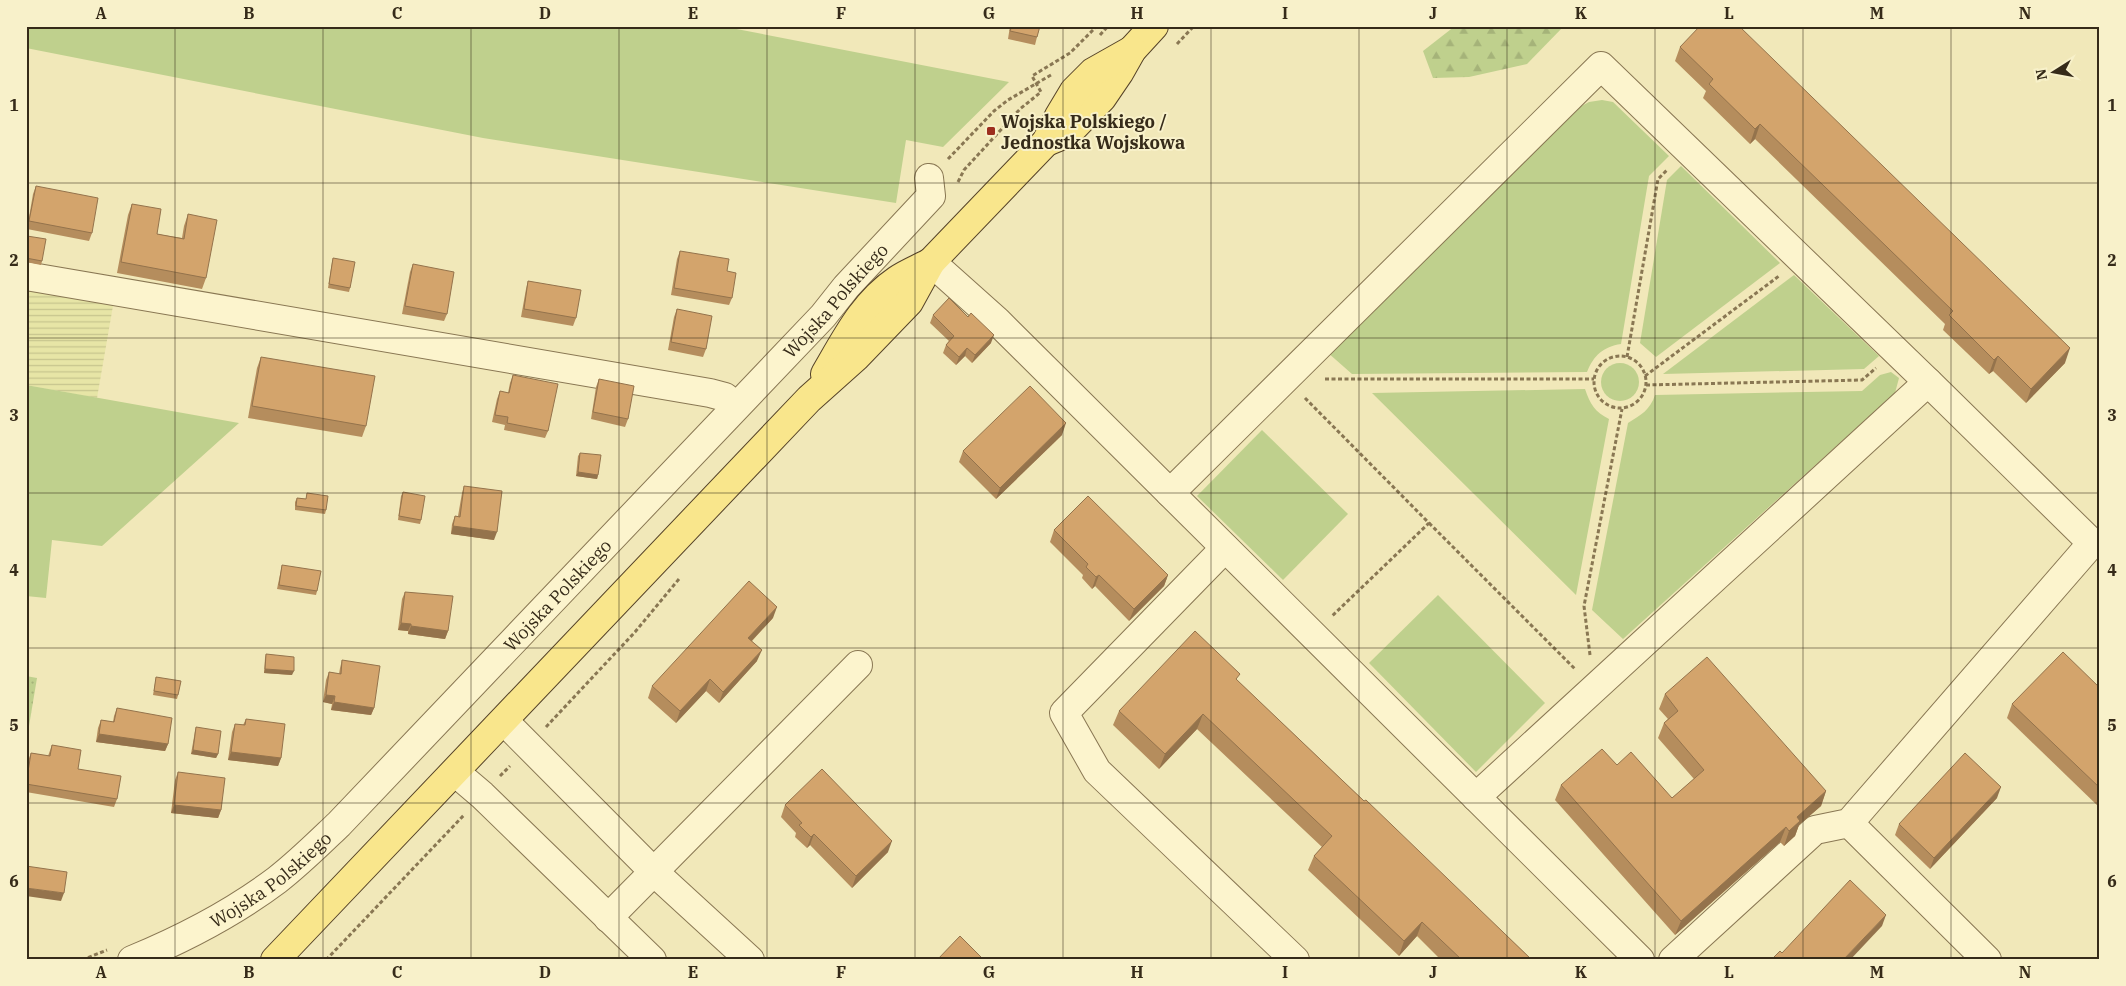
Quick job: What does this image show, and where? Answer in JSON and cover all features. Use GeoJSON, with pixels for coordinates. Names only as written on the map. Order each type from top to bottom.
{"type":"FeatureCollection","features":[{"type":"Feature","properties":{"kind":"main road"},"geometry":{"type":"LineString","coordinates":[[275,960],[809,398],[856,357],[909,302],[931,262],[1046,142],[1068,133],[1102,98],[1132,50],[1154,26]]}},
{"type":"Feature","properties":{"kind":"street"},"geometry":{"type":"LineString","coordinates":[[1170,493],[1601,66],[1928,382],[2096,538],[1849,823],[1815,830],[1673,960]]}},
{"type":"Feature","properties":{"kind":"street","name":"Wojska Polskiego"},"geometry":{"type":"LineString","coordinates":[[132,960],[199,929],[276,881],[302,859],[440,720],[823,316],[846,287],[931,196],[929,178]]}},
{"type":"Feature","properties":{"kind":"street"},"geometry":{"type":"LineString","coordinates":[[931,262],[988,313],[1640,960]]}},
{"type":"Feature","properties":{"kind":"street"},"geometry":{"type":"LineString","coordinates":[[26,276],[710,393],[725,397],[736,406]]}},
{"type":"Feature","properties":{"kind":"street"},"geometry":{"type":"LineString","coordinates":[[1476,797],[1928,382]]}},
{"type":"Feature","properties":{"kind":"street"},"geometry":{"type":"LineString","coordinates":[[1224,548],[1064,713],[1097,770],[1295,960]]}},
{"type":"Feature","properties":{"kind":"street"},"geometry":{"type":"LineString","coordinates":[[608,918],[858,665]]}},
{"type":"Feature","properties":{"kind":"street"},"geometry":{"type":"LineString","coordinates":[[504,721],[654,872],[750,960]]}},
{"type":"Feature","properties":{"kind":"street"},"geometry":{"type":"LineString","coordinates":[[455,772],[652,960]]}},
{"type":"Feature","properties":{"kind":"street"},"geometry":{"type":"LineString","coordinates":[[1849,823],[1988,960]]}},
{"type":"Feature","properties":{"kind":"path"},"geometry":{"type":"LineString","coordinates":[[954,190],[964,170],[1020,109],[1041,92],[1032,76],[1070,53],[1097,26]]}},
{"type":"Feature","properties":{"kind":"path"},"geometry":{"type":"LineString","coordinates":[[1095,40],[1108,26]]}},
{"type":"Feature","properties":{"kind":"path"},"geometry":{"type":"LineString","coordinates":[[929,178],[994,111],[1008,100],[1057,71]]}},
{"type":"Feature","properties":{"kind":"path"},"geometry":{"type":"LineString","coordinates":[[1627,357],[1658,178],[1687,150]]}},
{"type":"Feature","properties":{"kind":"path"},"geometry":{"type":"LineString","coordinates":[[1645,376],[1785,271],[1798,257]]}},
{"type":"Feature","properties":{"kind":"path"},"geometry":{"type":"LineString","coordinates":[[1646,385],[1862,380],[1895,350]]}},
{"type":"Feature","properties":{"kind":"path"},"geometry":{"type":"LineString","coordinates":[[1618,356],[1627,357],[1636,361],[1642,368],[1646,385],[1644,394],[1638,401],[1622,409],[1607,405],[1601,400],[1597,394],[1594,379],[1596,371],[1602,363],[1618,356]]}},
{"type":"Feature","properties":{"kind":"path"},"geometry":{"type":"LineString","coordinates":[[1286,378],[1594,379]]}},
{"type":"Feature","properties":{"kind":"path"},"geometry":{"type":"LineString","coordinates":[[1286,378],[1594,688]]}},
{"type":"Feature","properties":{"kind":"path"},"geometry":{"type":"LineString","coordinates":[[1594,688],[1584,606],[1622,409]]}},
{"type":"Feature","properties":{"kind":"path"},"geometry":{"type":"LineString","coordinates":[[1313,635],[1429,523]]}},
{"type":"Feature","properties":{"kind":"shaded area"},"geometry":{"type":"Polygon","coordinates":[[[26,282],[114,300],[97,398],[26,385],[26,282]]]}},
{"type":"Feature","properties":{"kind":"green space"},"geometry":{"type":"Polygon","coordinates":[[[26,26],[721,26],[1009,82],[943,147],[906,140],[896,203],[483,138],[26,48],[26,26]]]}},
{"type":"Feature","properties":{"kind":"green space"},"geometry":{"type":"Polygon","coordinates":[[[1455,26],[1564,26],[1527,64],[1469,77],[1433,78],[1423,51],[1455,26]]]}},
{"type":"Feature","properties":{"kind":"green space"},"geometry":{"type":"Polygon","coordinates":[[[1602,100],[1613,102],[1669,156],[1649,176],[1621,344],[1609,347],[1596,356],[1587,372],[1352,374],[1327,352],[1574,110],[1589,102],[1602,100]]]}},
{"type":"Feature","properties":{"kind":"green space"},"geometry":{"type":"Polygon","coordinates":[[[1681,166],[1780,263],[1656,357],[1640,343],[1667,180],[1681,166]]]}},
{"type":"Feature","properties":{"kind":"green space"},"geometry":{"type":"Polygon","coordinates":[[[1794,275],[1879,356],[1864,369],[1663,374],[1794,275]]]}},
{"type":"Feature","properties":{"kind":"green space"},"geometry":{"type":"Polygon","coordinates":[[[1620,363],[1634,368],[1639,382],[1634,396],[1620,401],[1606,396],[1601,382],[1606,368],[1620,363]]]}},
{"type":"Feature","properties":{"kind":"green space"},"geometry":{"type":"Polygon","coordinates":[[[1891,372],[1899,378],[1895,393],[1623,639],[1592,610],[1628,423],[1648,408],[1655,395],[1862,391],[1880,375],[1891,372]]]}},
{"type":"Feature","properties":{"kind":"green space"},"geometry":{"type":"Polygon","coordinates":[[[26,385],[239,423],[102,546],[52,540],[46,598],[26,596],[26,385]]]}},
{"type":"Feature","properties":{"kind":"green space"},"geometry":{"type":"Polygon","coordinates":[[[1585,389],[1594,407],[1609,419],[1576,595],[1372,393],[1585,389]]]}},
{"type":"Feature","properties":{"kind":"green space"},"geometry":{"type":"Polygon","coordinates":[[[1262,430],[1348,514],[1283,580],[1197,496],[1262,430]]]}},
{"type":"Feature","properties":{"kind":"green space"},"geometry":{"type":"Polygon","coordinates":[[[1438,595],[1545,703],[1476,772],[1369,663],[1438,595]]]}},
{"type":"Feature","properties":{"kind":"green space"},"geometry":{"type":"Polygon","coordinates":[[[26,676],[37,678],[28,732],[26,732],[26,676]]]}},
{"type":"Feature","properties":{"kind":"building"},"geometry":{"type":"Polygon","coordinates":[[[1012,26],[1040,26],[1037,37],[1010,31],[1012,26]]]}},
{"type":"Feature","properties":{"kind":"building"},"geometry":{"type":"Polygon","coordinates":[[[1700,26],[1739,26],[2070,348],[2031,389],[1998,356],[1994,360],[1949,315],[1953,311],[1760,124],[1755,129],[1709,84],[1713,79],[1680,47],[1700,26]]]}},
{"type":"Feature","properties":{"kind":"building"},"geometry":{"type":"Polygon","coordinates":[[[36,186],[98,198],[92,233],[29,221],[36,186]]]}},
{"type":"Feature","properties":{"kind":"building"},"geometry":{"type":"Polygon","coordinates":[[[132,204],[161,209],[157,234],[184,239],[188,214],[217,220],[206,278],[121,262],[132,204]]]}},
{"type":"Feature","properties":{"kind":"building"},"geometry":{"type":"Polygon","coordinates":[[[27,236],[46,239],[42,261],[26,258],[27,236]]]}},
{"type":"Feature","properties":{"kind":"building"},"geometry":{"type":"Polygon","coordinates":[[[680,251],[729,259],[727,271],[736,273],[732,298],[674,288],[680,251]]]}},
{"type":"Feature","properties":{"kind":"building"},"geometry":{"type":"Polygon","coordinates":[[[333,258],[355,262],[350,288],[329,284],[333,258]]]}},
{"type":"Feature","properties":{"kind":"building"},"geometry":{"type":"Polygon","coordinates":[[[413,264],[454,272],[447,314],[405,306],[413,264]]]}},
{"type":"Feature","properties":{"kind":"building"},"geometry":{"type":"Polygon","coordinates":[[[528,281],[581,290],[576,318],[524,309],[528,281]]]}},
{"type":"Feature","properties":{"kind":"building"},"geometry":{"type":"Polygon","coordinates":[[[949,298],[968,317],[971,313],[994,335],[975,355],[967,348],[959,357],[946,345],[954,336],[933,315],[949,298]]]}},
{"type":"Feature","properties":{"kind":"building"},"geometry":{"type":"Polygon","coordinates":[[[677,309],[712,316],[706,349],[671,342],[677,309]]]}},
{"type":"Feature","properties":{"kind":"building"},"geometry":{"type":"Polygon","coordinates":[[[261,357],[375,376],[366,426],[252,406],[261,357]]]}},
{"type":"Feature","properties":{"kind":"building"},"geometry":{"type":"Polygon","coordinates":[[[513,375],[558,384],[548,431],[507,423],[508,417],[495,415],[500,391],[509,393],[513,375]]]}},
{"type":"Feature","properties":{"kind":"building"},"geometry":{"type":"Polygon","coordinates":[[[599,379],[634,386],[628,419],[593,412],[599,379]]]}},
{"type":"Feature","properties":{"kind":"building"},"geometry":{"type":"Polygon","coordinates":[[[1030,386],[1066,423],[1000,488],[963,451],[1030,386]]]}},
{"type":"Feature","properties":{"kind":"building"},"geometry":{"type":"Polygon","coordinates":[[[580,453],[601,455],[598,475],[578,472],[580,453]]]}},
{"type":"Feature","properties":{"kind":"building"},"geometry":{"type":"Polygon","coordinates":[[[464,486],[502,491],[497,532],[453,526],[455,516],[460,517],[464,486]]]}},
{"type":"Feature","properties":{"kind":"building"},"geometry":{"type":"Polygon","coordinates":[[[403,492],[425,496],[421,520],[399,516],[403,492]]]}},
{"type":"Feature","properties":{"kind":"building"},"geometry":{"type":"Polygon","coordinates":[[[307,493],[328,496],[326,510],[296,506],[297,498],[306,499],[307,493]]]}},
{"type":"Feature","properties":{"kind":"building"},"geometry":{"type":"Polygon","coordinates":[[[1088,496],[1168,575],[1134,609],[1099,575],[1096,577],[1086,567],[1088,564],[1054,530],[1088,496]]]}},
{"type":"Feature","properties":{"kind":"building"},"geometry":{"type":"Polygon","coordinates":[[[282,565],[321,571],[317,591],[279,585],[282,565]]]}},
{"type":"Feature","properties":{"kind":"building"},"geometry":{"type":"Polygon","coordinates":[[[749,581],[777,607],[748,638],[762,650],[723,692],[710,679],[680,711],[652,686],[749,581]]]}},
{"type":"Feature","properties":{"kind":"building"},"geometry":{"type":"Polygon","coordinates":[[[405,592],[453,596],[448,631],[401,623],[405,592]]]}},
{"type":"Feature","properties":{"kind":"building"},"geometry":{"type":"Polygon","coordinates":[[[1195,631],[1240,674],[1236,679],[1364,801],[1366,800],[1532,960],[1462,960],[1422,922],[1404,941],[1314,856],[1332,836],[1203,714],[1165,754],[1119,711],[1195,631]]]}},
{"type":"Feature","properties":{"kind":"building"},"geometry":{"type":"Polygon","coordinates":[[[2063,652],[2100,688],[2100,788],[2012,704],[2063,652]]]}},
{"type":"Feature","properties":{"kind":"building"},"geometry":{"type":"Polygon","coordinates":[[[266,654],[294,657],[294,671],[265,669],[266,654]]]}},
{"type":"Feature","properties":{"kind":"building"},"geometry":{"type":"Polygon","coordinates":[[[1707,657],[1826,791],[1797,817],[1800,821],[1789,831],[1786,827],[1681,921],[1561,785],[1602,749],[1617,765],[1631,752],[1672,798],[1704,770],[1664,723],[1678,711],[1665,694],[1707,657]]]}},
{"type":"Feature","properties":{"kind":"building"},"geometry":{"type":"Polygon","coordinates":[[[342,660],[380,666],[374,708],[334,702],[335,696],[326,695],[329,672],[341,674],[342,660]]]}},
{"type":"Feature","properties":{"kind":"building"},"geometry":{"type":"Polygon","coordinates":[[[156,677],[181,681],[178,695],[154,691],[156,677]]]}},
{"type":"Feature","properties":{"kind":"building"},"geometry":{"type":"Polygon","coordinates":[[[117,708],[172,718],[168,744],[99,734],[101,720],[114,722],[117,708]]]}},
{"type":"Feature","properties":{"kind":"building"},"geometry":{"type":"Polygon","coordinates":[[[246,719],[285,724],[281,758],[231,752],[235,724],[245,725],[246,719]]]}},
{"type":"Feature","properties":{"kind":"building"},"geometry":{"type":"Polygon","coordinates":[[[196,727],[221,731],[218,754],[193,750],[196,727]]]}},
{"type":"Feature","properties":{"kind":"building"},"geometry":{"type":"Polygon","coordinates":[[[52,745],[81,750],[78,769],[121,776],[117,799],[26,784],[31,753],[50,756],[52,745]]]}},
{"type":"Feature","properties":{"kind":"building"},"geometry":{"type":"Polygon","coordinates":[[[1965,753],[2001,787],[1934,858],[1899,824],[1965,753]]]}},
{"type":"Feature","properties":{"kind":"building"},"geometry":{"type":"Polygon","coordinates":[[[822,769],[892,841],[856,876],[814,834],[811,837],[799,825],[802,823],[785,805],[822,769]]]}},
{"type":"Feature","properties":{"kind":"building"},"geometry":{"type":"Polygon","coordinates":[[[178,772],[225,778],[221,810],[174,805],[178,772]]]}},
{"type":"Feature","properties":{"kind":"building"},"geometry":{"type":"Polygon","coordinates":[[[26,866],[67,872],[64,893],[26,888],[26,866]]]}},
{"type":"Feature","properties":{"kind":"building"},"geometry":{"type":"Polygon","coordinates":[[[1850,880],[1886,915],[1843,960],[1771,960],[1780,951],[1782,953],[1850,880]]]}},
{"type":"Feature","properties":{"kind":"building"},"geometry":{"type":"Polygon","coordinates":[[[960,936],[984,960],[937,960],[960,936]]]}},
{"type":"Feature","properties":{"kind":"place","name":"Wojska Polskiego / Jednostka Wojskowa"},"geometry":{"type":"Point","coordinates":[991,131]}}]}
